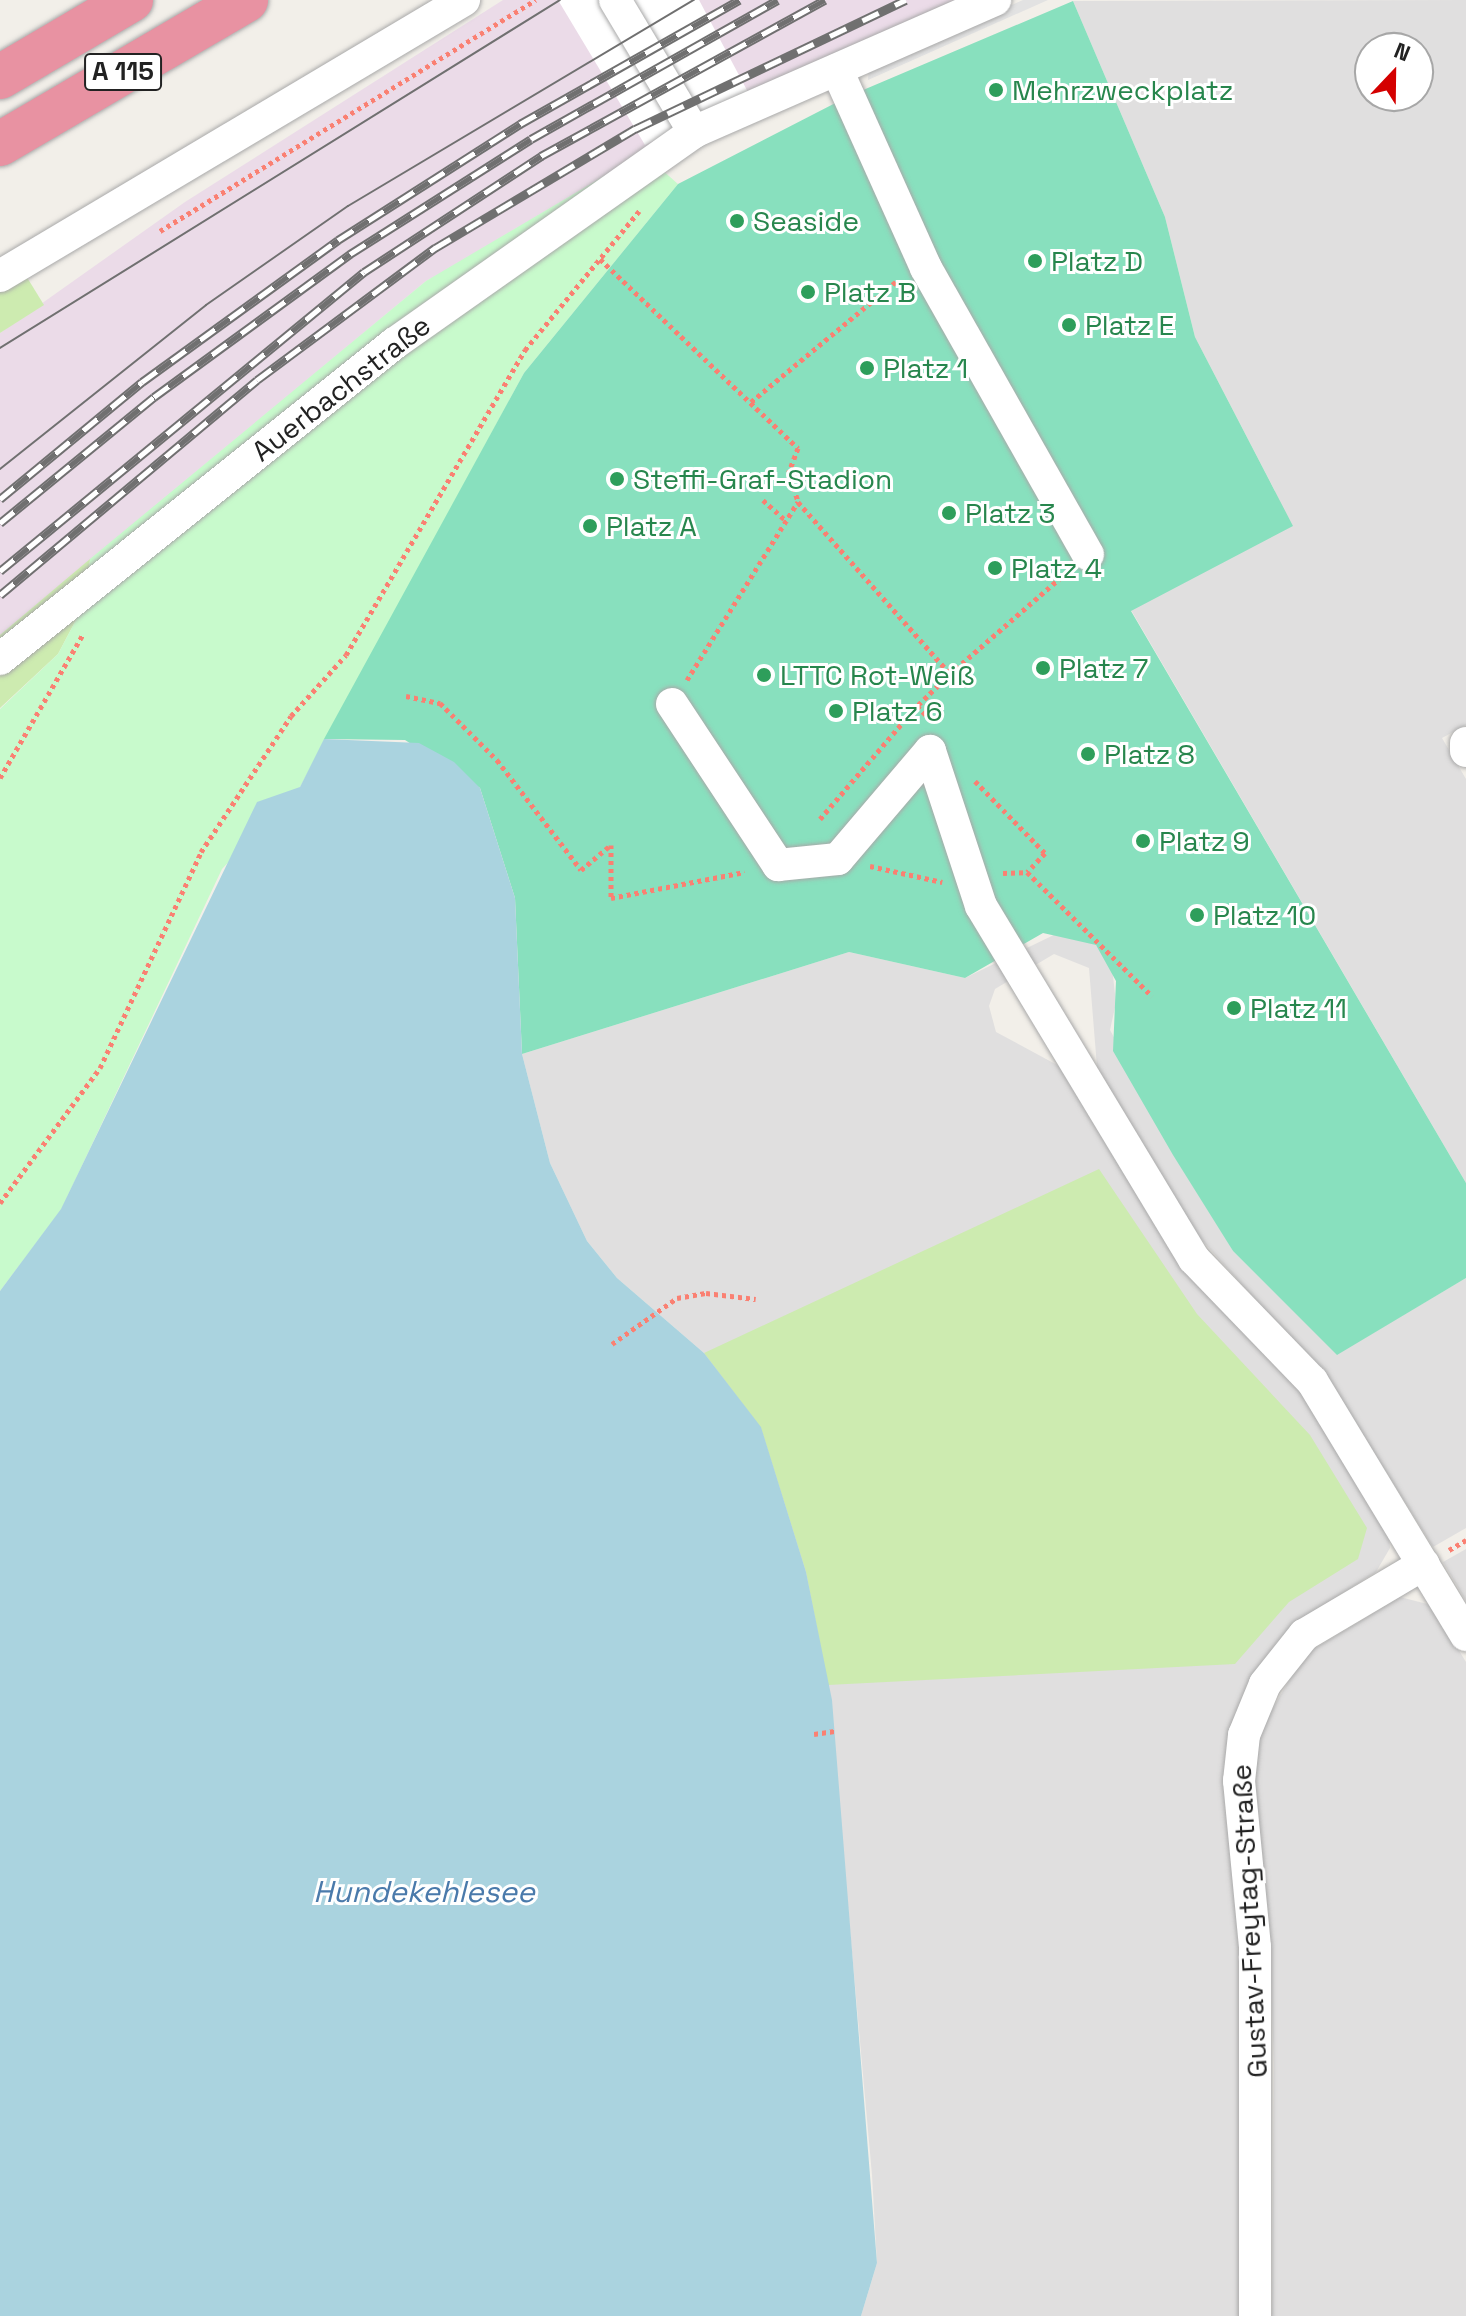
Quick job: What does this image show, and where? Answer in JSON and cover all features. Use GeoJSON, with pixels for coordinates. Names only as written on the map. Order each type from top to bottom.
{"type":"FeatureCollection","features":[{"type":"Feature","properties":{"kind":"highway","name":"A 115"},"geometry":{"type":"LineString","coordinates":[[0,77],[131,0]]}},
{"type":"Feature","properties":{"kind":"highway","name":"A 115"},"geometry":{"type":"LineString","coordinates":[[0,144],[246,0]]}},
{"type":"Feature","properties":{"kind":"street"},"geometry":{"type":"LineString","coordinates":[[0,276],[464,0]]}},
{"type":"Feature","properties":{"kind":"street"},"geometry":{"type":"LineString","coordinates":[[615,0],[694,132]]}},
{"type":"Feature","properties":{"kind":"street","name":"Auerbachstraße"},"geometry":{"type":"LineString","coordinates":[[0,659],[395,343],[694,132],[995,0]]}},
{"type":"Feature","properties":{"kind":"street"},"geometry":{"type":"LineString","coordinates":[[837,70],[922,260],[1088,554]]}},
{"type":"Feature","properties":{"kind":"street"},"geometry":{"type":"LineString","coordinates":[[672,704],[778,865],[838,859],[930,751],[975,889],[1194,1259],[1312,1381],[1435,1558],[1466,1635]]}},
{"type":"Feature","properties":{"kind":"street"},"geometry":{"type":"LineString","coordinates":[[1466,743],[1466,751]]}},
{"type":"Feature","properties":{"kind":"street","name":"Gustav-Freytag-Straße"},"geometry":{"type":"LineString","coordinates":[[1255,2316],[1256,1963],[1239,1781],[1244,1735],[1265,1684],[1304,1635],[1435,1558]]}},
{"type":"Feature","properties":{"kind":"path"},"geometry":{"type":"LineString","coordinates":[[160,231],[536,0]]}},
{"type":"Feature","properties":{"kind":"path"},"geometry":{"type":"LineString","coordinates":[[0,1203],[100,1068],[201,852],[291,716],[346,655],[525,350],[647,202]]}},
{"type":"Feature","properties":{"kind":"path"},"geometry":{"type":"LineString","coordinates":[[600,259],[798,448],[789,472],[798,502],[950,674]]}},
{"type":"Feature","properties":{"kind":"path"},"geometry":{"type":"LineString","coordinates":[[751,402],[922,260]]}},
{"type":"Feature","properties":{"kind":"path"},"geometry":{"type":"LineString","coordinates":[[763,500],[786,521]]}},
{"type":"Feature","properties":{"kind":"path"},"geometry":{"type":"LineString","coordinates":[[672,704],[798,502]]}},
{"type":"Feature","properties":{"kind":"path"},"geometry":{"type":"LineString","coordinates":[[820,819],[917,706],[1088,554]]}},
{"type":"Feature","properties":{"kind":"path"},"geometry":{"type":"LineString","coordinates":[[0,778],[86,628]]}},
{"type":"Feature","properties":{"kind":"path"},"geometry":{"type":"LineString","coordinates":[[406,696],[449,713],[497,760],[581,870],[611,845],[611,898],[778,865]]}},
{"type":"Feature","properties":{"kind":"path"},"geometry":{"type":"LineString","coordinates":[[917,706],[936,725]]}},
{"type":"Feature","properties":{"kind":"path"},"geometry":{"type":"LineString","coordinates":[[972,778],[1045,853],[1027,872],[1152,996]]}},
{"type":"Feature","properties":{"kind":"path"},"geometry":{"type":"LineString","coordinates":[[838,859],[975,889]]}},
{"type":"Feature","properties":{"kind":"path"},"geometry":{"type":"LineString","coordinates":[[612,1344],[677,1298],[756,1299]]}},
{"type":"Feature","properties":{"kind":"path"},"geometry":{"type":"LineString","coordinates":[[1435,1558],[1466,1540]]}},
{"type":"Feature","properties":{"kind":"path"},"geometry":{"type":"LineString","coordinates":[[814,1734],[835,1731]]}},
{"type":"Feature","properties":{"kind":"shaded area"},"geometry":{"type":"Polygon","coordinates":[[[503,0],[962,0],[426,281],[0,635],[0,333],[185,202],[503,0]]]}},
{"type":"Feature","properties":{"kind":"shaded area"},"geometry":{"type":"Polygon","coordinates":[[[1023,0],[1048,0],[868,80],[869,67],[1023,0]]]}},
{"type":"Feature","properties":{"kind":"shaded area"},"geometry":{"type":"Polygon","coordinates":[[[1466,0],[1466,725],[1442,738],[1466,779],[1466,1183],[1131,610],[1275,491],[1195,337],[1165,217],[1073,1],[1466,0]]]}},
{"type":"Feature","properties":{"kind":"shaded area"},"geometry":{"type":"Polygon","coordinates":[[[1060,932],[1096,945],[1112,967],[1116,1003],[1110,1030],[1233,1251],[1337,1354],[1466,1278],[1466,1528],[1433,1547],[1332,1385],[1193,1230],[1097,1067],[1089,968],[1054,954],[995,989],[989,1006],[996,1032],[1059,1066],[1305,1393],[1388,1529],[1390,1548],[1376,1572],[1308,1615],[1257,1673],[1240,1926],[1243,2316],[861,2316],[877,2263],[872,2175],[828,1685],[704,1353],[617,1278],[587,1241],[550,1163],[522,1054],[849,952],[965,978],[1060,932]]]}},
{"type":"Feature","properties":{"kind":"shaded area"},"geometry":{"type":"Polygon","coordinates":[[[1466,1549],[1466,1601],[1443,1562],[1466,1549]]]}},
{"type":"Feature","properties":{"kind":"shaded area"},"geometry":{"type":"Polygon","coordinates":[[[1400,1597],[1431,1605],[1466,1662],[1466,2316],[1272,2316],[1274,2064],[1269,1921],[1254,1807],[1259,1732],[1304,1655],[1400,1597]]]}},
{"type":"Feature","properties":{"kind":"green space","name":"LTTC Rot-Weiß"},"geometry":{"type":"Polygon","coordinates":[[[1073,1],[1165,217],[1195,337],[1293,526],[1131,611],[1466,1183],[1466,1278],[1337,1355],[1233,1251],[1173,1155],[1113,1051],[1116,981],[1096,945],[1043,933],[965,978],[849,952],[522,1054],[515,898],[480,788],[405,740],[324,739],[524,373],[678,184],[849,96],[1073,1]]]}},
{"type":"Feature","properties":{"kind":"green space"},"geometry":{"type":"Polygon","coordinates":[[[643,153],[678,184],[524,373],[300,787],[222,869],[61,1210],[0,1291],[0,709],[58,654],[86,601],[90,559],[426,281],[643,153]]]}},
{"type":"Feature","properties":{"kind":"green space"},"geometry":{"type":"Polygon","coordinates":[[[20,266],[44,305],[0,333],[0,278],[20,266]]]}},
{"type":"Feature","properties":{"kind":"green space"},"geometry":{"type":"Polygon","coordinates":[[[90,559],[86,601],[58,654],[0,708],[0,635],[90,559]]]}},
{"type":"Feature","properties":{"kind":"green space"},"geometry":{"type":"Polygon","coordinates":[[[1099,1169],[1197,1314],[1310,1435],[1367,1528],[1358,1559],[1289,1602],[1235,1664],[828,1685],[806,1572],[761,1428],[704,1353],[1099,1169]]]}},
{"type":"Feature","properties":{"kind":"water","name":"Hundekehlesee"},"geometry":{"type":"Polygon","coordinates":[[[324,739],[419,743],[454,762],[480,788],[515,898],[522,1054],[550,1163],[587,1241],[617,1278],[704,1353],[761,1427],[806,1572],[832,1700],[877,2263],[861,2316],[0,2316],[0,1291],[61,1209],[257,802],[300,787],[324,739]]]}},
{"type":"Feature","properties":{"kind":"pier"},"geometry":{"type":"Polygon","coordinates":[[[558,0],[699,0],[749,94],[645,145],[558,0]]]}},
{"type":"Feature","properties":{"kind":"tram line"},"geometry":{"type":"LineString","coordinates":[[0,348],[560,0]]}},
{"type":"Feature","properties":{"kind":"tram line"},"geometry":{"type":"LineString","coordinates":[[0,469],[206,305],[348,206],[694,0]]}},
{"type":"Feature","properties":{"kind":"railway"},"geometry":{"type":"LineString","coordinates":[[0,499],[142,382],[338,240],[520,124],[739,0]]}},
{"type":"Feature","properties":{"kind":"railway"},"geometry":{"type":"LineString","coordinates":[[0,523],[154,397],[350,254],[531,139],[778,0]]}},
{"type":"Feature","properties":{"kind":"railway"},"geometry":{"type":"LineString","coordinates":[[0,571],[364,272],[541,156],[825,0]]}},
{"type":"Feature","properties":{"kind":"railway"},"geometry":{"type":"LineString","coordinates":[[0,595],[257,380],[435,248],[635,129],[906,0]]}},
{"type":"Feature","properties":{"kind":"place","name":"Mehrzweckplatz"},"geometry":{"type":"Point","coordinates":[996,90]}},
{"type":"Feature","properties":{"kind":"place","name":"Seaside"},"geometry":{"type":"Point","coordinates":[737,221]}},
{"type":"Feature","properties":{"kind":"place","name":"Platz D"},"geometry":{"type":"Point","coordinates":[1035,261]}},
{"type":"Feature","properties":{"kind":"place","name":"Platz B"},"geometry":{"type":"Point","coordinates":[808,292]}},
{"type":"Feature","properties":{"kind":"place","name":"Platz E"},"geometry":{"type":"Point","coordinates":[1069,325]}},
{"type":"Feature","properties":{"kind":"place","name":"Platz 1"},"geometry":{"type":"Point","coordinates":[867,368]}},
{"type":"Feature","properties":{"kind":"place","name":"Steffi-Graf-Stadion"},"geometry":{"type":"Point","coordinates":[617,479]}},
{"type":"Feature","properties":{"kind":"place","name":"Platz 3"},"geometry":{"type":"Point","coordinates":[949,513]}},
{"type":"Feature","properties":{"kind":"place","name":"Platz A"},"geometry":{"type":"Point","coordinates":[590,526]}},
{"type":"Feature","properties":{"kind":"place","name":"Platz 4"},"geometry":{"type":"Point","coordinates":[995,568]}},
{"type":"Feature","properties":{"kind":"place","name":"Platz 7"},"geometry":{"type":"Point","coordinates":[1043,668]}},
{"type":"Feature","properties":{"kind":"place","name":"LTTC Rot-Weiß"},"geometry":{"type":"Point","coordinates":[764,675]}},
{"type":"Feature","properties":{"kind":"place","name":"Platz 6"},"geometry":{"type":"Point","coordinates":[836,711]}},
{"type":"Feature","properties":{"kind":"place","name":"Platz 8"},"geometry":{"type":"Point","coordinates":[1088,754]}},
{"type":"Feature","properties":{"kind":"place","name":"Platz 9"},"geometry":{"type":"Point","coordinates":[1143,841]}},
{"type":"Feature","properties":{"kind":"place","name":"Platz 10"},"geometry":{"type":"Point","coordinates":[1197,915]}},
{"type":"Feature","properties":{"kind":"place","name":"Platz 11"},"geometry":{"type":"Point","coordinates":[1234,1008]}}]}
